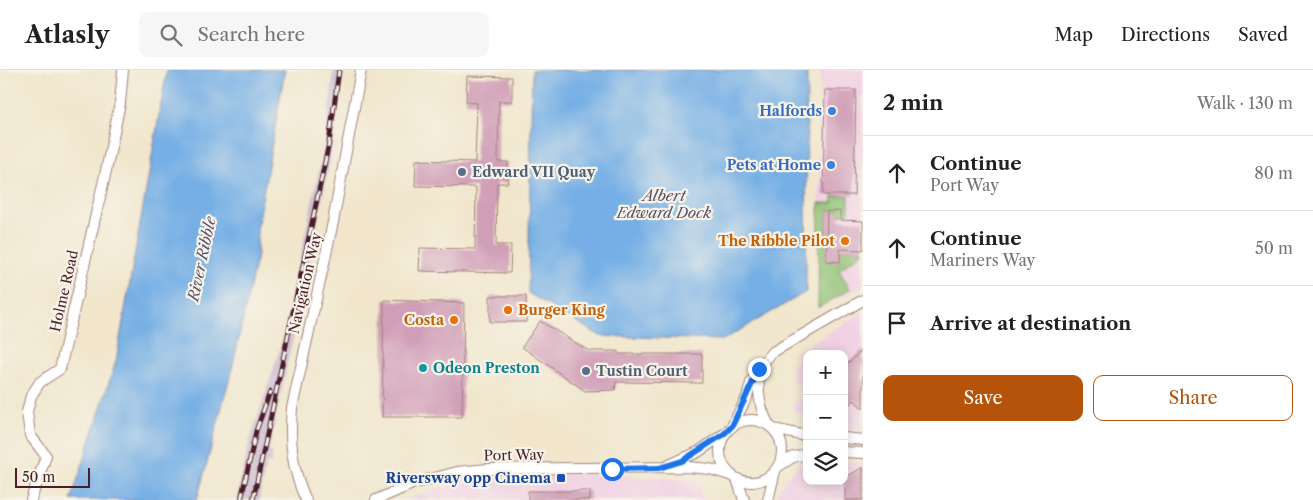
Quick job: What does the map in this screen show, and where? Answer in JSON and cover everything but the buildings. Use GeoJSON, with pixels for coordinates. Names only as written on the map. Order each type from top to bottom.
{"type":"FeatureCollection","features":[{"type":"Feature","properties":{"kind":"street","name":"Holme Road"},"geometry":{"type":"LineString","coordinates":[[31,500],[46,456],[30,435],[27,412],[31,396],[40,382],[60,370],[106,171],[120,103],[123,70]]}},
{"type":"Feature","properties":{"kind":"street","name":"Navigation Way"},"geometry":{"type":"LineString","coordinates":[[306,500],[291,455],[292,408],[333,222],[361,70]]}},
{"type":"Feature","properties":{"kind":"street"},"geometry":{"type":"LineString","coordinates":[[744,500],[735,477],[723,464],[720,444],[759,369],[771,353],[863,300]]}},
{"type":"Feature","properties":{"kind":"street"},"geometry":{"type":"LineString","coordinates":[[759,369],[758,399],[763,414],[780,438],[782,447],[782,456],[768,500]]}},
{"type":"Feature","properties":{"kind":"street"},"geometry":{"type":"LineString","coordinates":[[728,430],[741,421],[752,419],[771,427],[803,435]]}},
{"type":"Feature","properties":{"kind":"street","name":"Port Way"},"geometry":{"type":"LineString","coordinates":[[659,468],[690,456],[728,430]]}},
{"type":"Feature","properties":{"kind":"street"},"geometry":{"type":"LineString","coordinates":[[848,438],[863,440]]}},
{"type":"Feature","properties":{"kind":"street"},"geometry":{"type":"LineString","coordinates":[[848,452],[863,453]]}},
{"type":"Feature","properties":{"kind":"street"},"geometry":{"type":"LineString","coordinates":[[735,477],[747,482],[756,482],[764,479],[793,456],[803,455]]}},
{"type":"Feature","properties":{"kind":"street","name":"Port Way"},"geometry":{"type":"LineString","coordinates":[[376,500],[412,484],[456,472],[520,468],[688,467],[710,469],[735,477]]}},
{"type":"Feature","properties":{"kind":"shaded area"},"geometry":{"type":"Polygon","coordinates":[[[334,70],[344,70],[330,162],[269,451],[273,453],[271,463],[266,463],[259,500],[237,500],[249,443],[282,343],[324,146],[334,70]]]}},
{"type":"Feature","properties":{"kind":"shaded area"},"geometry":{"type":"Polygon","coordinates":[[[820,70],[863,70],[863,286],[818,308],[820,70]]]}},
{"type":"Feature","properties":{"kind":"shaded area"},"geometry":{"type":"Polygon","coordinates":[[[863,312],[863,430],[848,429],[848,350],[803,350],[803,414],[794,411],[792,404],[799,399],[800,390],[798,384],[791,380],[792,366],[797,360],[795,353],[863,312]]]}},
{"type":"Feature","properties":{"kind":"shaded area"},"geometry":{"type":"Polygon","coordinates":[[[848,461],[863,462],[863,500],[775,500],[780,487],[793,470],[803,463],[803,485],[848,485],[848,461]]]}},
{"type":"Feature","properties":{"kind":"shaded area"},"geometry":{"type":"Polygon","coordinates":[[[535,474],[619,475],[695,480],[704,500],[403,500],[465,480],[535,474]]]}},
{"type":"Feature","properties":{"kind":"green space"},"geometry":{"type":"Polygon","coordinates":[[[833,196],[849,196],[849,212],[840,215],[840,211],[827,211],[826,261],[840,262],[840,249],[863,250],[863,252],[839,270],[850,289],[818,308],[819,203],[833,203],[833,196]]]}},
{"type":"Feature","properties":{"kind":"water","name":"River Ribble"},"geometry":{"type":"Polygon","coordinates":[[[167,70],[285,70],[257,228],[257,255],[232,369],[197,500],[71,500],[116,361],[167,70]]]}},
{"type":"Feature","properties":{"kind":"water","name":"Albert Edward Dock"},"geometry":{"type":"Polygon","coordinates":[[[532,70],[807,70],[806,292],[723,340],[600,336],[528,293],[532,70]]]}},
{"type":"Feature","properties":{"kind":"railway"},"geometry":{"type":"LineString","coordinates":[[253,500],[329,143],[339,70]]}},
{"type":"Feature","properties":{"kind":"railway"},"geometry":{"type":"LineString","coordinates":[[241,500],[256,431],[270,392]]}},
{"type":"Feature","properties":{"kind":"place","name":"Halfords"},"geometry":{"type":"Point","coordinates":[832,111]}},
{"type":"Feature","properties":{"kind":"place","name":"Pets at Home"},"geometry":{"type":"Point","coordinates":[831,165]}},
{"type":"Feature","properties":{"kind":"place","name":"Edward VII Quay"},"geometry":{"type":"Point","coordinates":[462,172]}},
{"type":"Feature","properties":{"kind":"place","name":"The Ribble Pilot"},"geometry":{"type":"Point","coordinates":[845,241]}},
{"type":"Feature","properties":{"kind":"place","name":"Burger King"},"geometry":{"type":"Point","coordinates":[508,310]}},
{"type":"Feature","properties":{"kind":"place","name":"Costa"},"geometry":{"type":"Point","coordinates":[454,320]}},
{"type":"Feature","properties":{"kind":"place","name":"Odeon Preston"},"geometry":{"type":"Point","coordinates":[423,368]}},
{"type":"Feature","properties":{"kind":"place","name":"Tustin Court"},"geometry":{"type":"Point","coordinates":[586,371]}},
{"type":"Feature","properties":{"kind":"place","name":"Riversway opp Cinema"},"geometry":{"type":"Point","coordinates":[561,478]}},
{"type":"Feature","properties":{"kind":"route"},"geometry":{"type":"LineString","coordinates":[[612,469],[659,468],[682,461],[698,452],[732,426],[759,369]]}}]}
